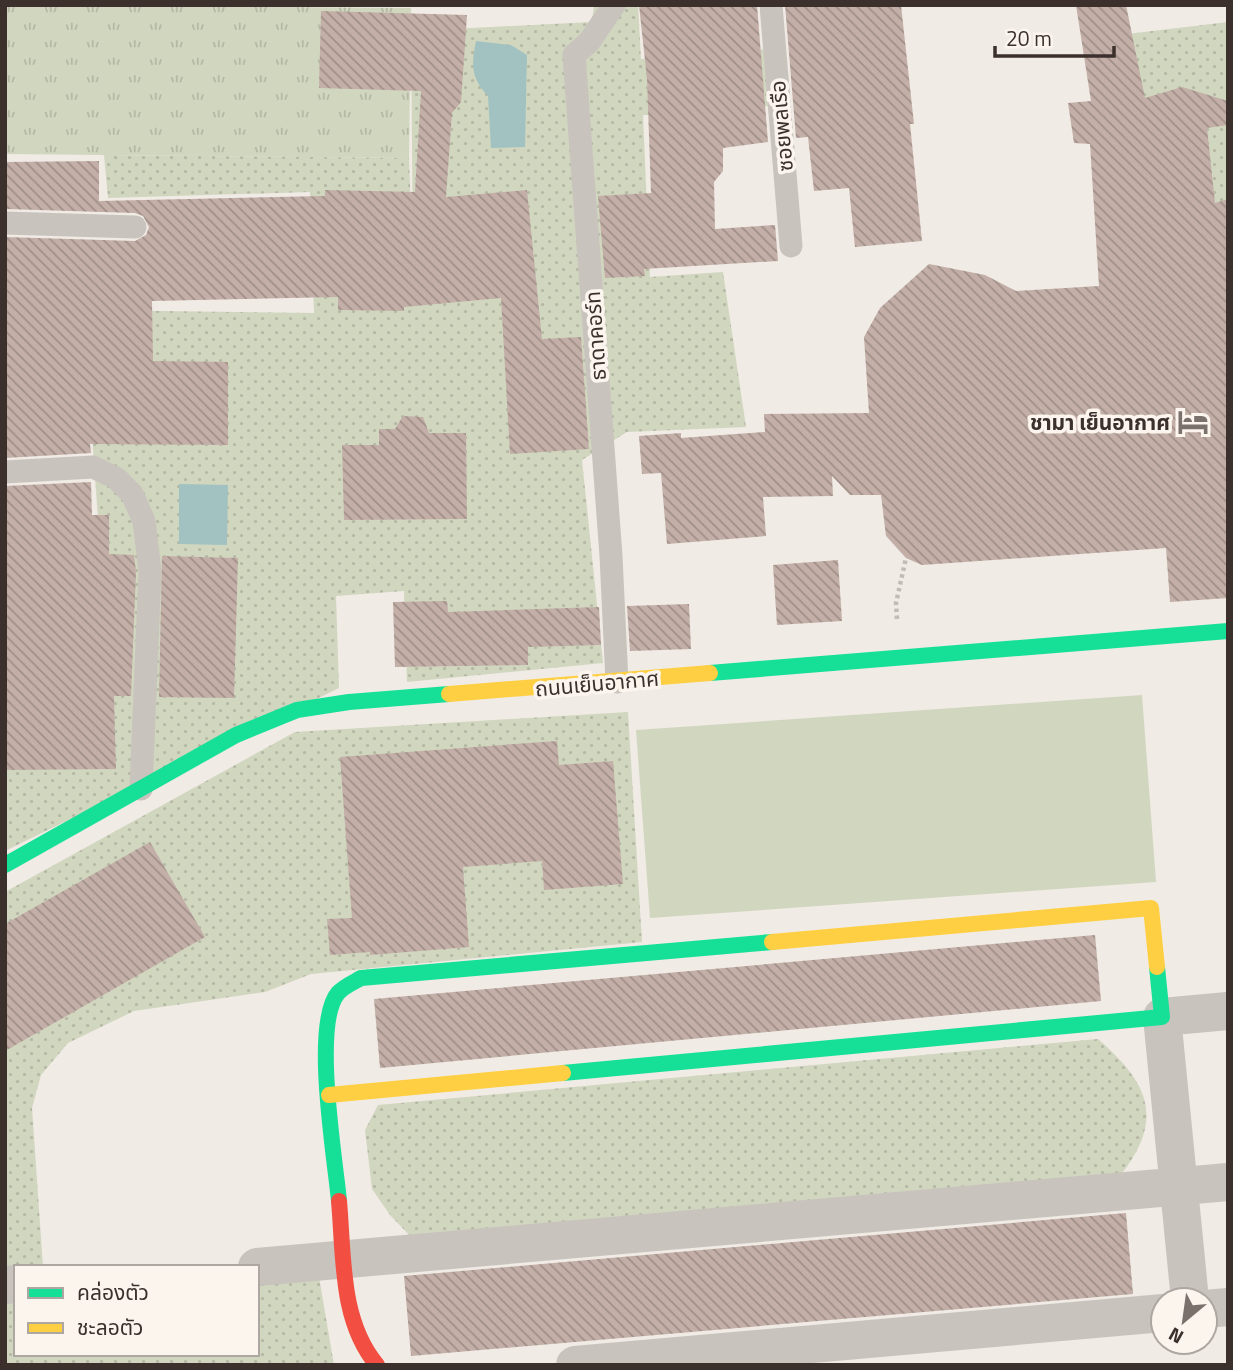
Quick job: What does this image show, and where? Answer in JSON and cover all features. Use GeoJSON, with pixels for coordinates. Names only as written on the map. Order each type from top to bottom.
{"type":"FeatureCollection","features":[{"type":"Feature","properties":{"kind":"street","name":"ถนนเย็นอากาศ"},"geometry":{"type":"LineString","coordinates":[[5,866],[236,735],[297,710],[349,702],[1228,631]]}},
{"type":"Feature","properties":{"kind":"street"},"geometry":{"type":"LineString","coordinates":[[377,1365],[361,1346],[349,1310],[329,1095],[326,1023],[338,993],[361,978],[1152,908],[1189,1286]]}},
{"type":"Feature","properties":{"kind":"street"},"geometry":{"type":"LineString","coordinates":[[329,1095],[1228,1011]]}},
{"type":"Feature","properties":{"kind":"street"},"geometry":{"type":"LineString","coordinates":[[259,1268],[1228,1182]]}},
{"type":"Feature","properties":{"kind":"street"},"geometry":{"type":"LineString","coordinates":[[575,1365],[1149,1314]]}},
{"type":"Feature","properties":{"kind":"lane","name":"ธาดาคอร์ท"},"geometry":{"type":"LineString","coordinates":[[614,5],[589,42],[574,55],[610,542],[617,682]]}},
{"type":"Feature","properties":{"kind":"lane","name":"ซอยพลเรือ"},"geometry":{"type":"LineString","coordinates":[[771,5],[791,246]]}},
{"type":"Feature","properties":{"kind":"lane"},"geometry":{"type":"LineString","coordinates":[[5,223],[135,227]]}},
{"type":"Feature","properties":{"kind":"lane"},"geometry":{"type":"LineString","coordinates":[[5,472],[93,467],[116,478],[132,494],[144,521],[150,571],[141,789]]}},
{"type":"Feature","properties":{"kind":"path"},"geometry":{"type":"LineString","coordinates":[[900,656],[896,603],[906,558]]}},
{"type":"Feature","properties":{"kind":"green space"},"geometry":{"type":"Polygon","coordinates":[[[5,5],[411,8],[409,158],[5,154],[5,5]]]}},
{"type":"Feature","properties":{"kind":"green space"},"geometry":{"type":"Polygon","coordinates":[[[594,5],[638,5],[641,59],[768,49],[770,106],[643,115],[650,277],[723,272],[746,427],[627,432],[582,460],[603,663],[407,682],[404,591],[336,596],[339,688],[5,851],[5,762],[99,532],[83,310],[314,313],[310,192],[108,198],[104,155],[409,158],[413,262],[411,31],[592,22],[594,5]]]}},
{"type":"Feature","properties":{"kind":"green space"},"geometry":{"type":"Polygon","coordinates":[[[1228,22],[1228,236],[1102,37],[1228,22]]]}},
{"type":"Feature","properties":{"kind":"green space"},"geometry":{"type":"Polygon","coordinates":[[[1142,695],[1156,882],[650,918],[636,730],[1142,695]]]}},
{"type":"Feature","properties":{"kind":"green space"},"geometry":{"type":"Polygon","coordinates":[[[628,712],[642,942],[311,974],[265,992],[134,1011],[68,1043],[41,1075],[32,1108],[43,1265],[14,1265],[14,1268],[5,1273],[5,892],[295,732],[628,712]]]}},
{"type":"Feature","properties":{"kind":"green space"},"geometry":{"type":"Polygon","coordinates":[[[1098,1039],[1130,1072],[1140,1087],[1145,1104],[1146,1120],[1142,1138],[1119,1177],[415,1241],[390,1215],[372,1189],[365,1130],[378,1105],[1098,1039]]]}},
{"type":"Feature","properties":{"kind":"green space"},"geometry":{"type":"Polygon","coordinates":[[[319,1277],[334,1365],[5,1365],[5,1302],[14,1301],[14,1356],[259,1356],[259,1282],[319,1277]]]}},
{"type":"Feature","properties":{"kind":"water"},"geometry":{"type":"Polygon","coordinates":[[[476,41],[511,45],[527,55],[525,147],[491,148],[488,96],[478,83],[474,71],[476,41]]]}},
{"type":"Feature","properties":{"kind":"water"},"geometry":{"type":"Polygon","coordinates":[[[179,484],[228,485],[227,545],[179,544],[179,484]]]}},
{"type":"Feature","properties":{"kind":"building"},"geometry":{"type":"Polygon","coordinates":[[[639,5],[757,5],[768,142],[723,148],[723,171],[714,182],[715,229],[775,225],[778,261],[644,269],[645,276],[605,278],[598,196],[651,193],[647,79],[639,5]]]}},
{"type":"Feature","properties":{"kind":"building"},"geometry":{"type":"Polygon","coordinates":[[[785,5],[901,5],[914,124],[910,124],[922,241],[855,247],[849,188],[814,191],[808,137],[796,138],[785,5]]]}},
{"type":"Feature","properties":{"kind":"building"},"geometry":{"type":"Polygon","coordinates":[[[1076,5],[1126,5],[1145,98],[1182,87],[1228,101],[1228,125],[1207,128],[1215,203],[1228,199],[1228,598],[1170,602],[1166,548],[922,565],[906,558],[886,536],[881,495],[850,495],[832,476],[833,496],[763,497],[766,536],[667,544],[661,473],[642,474],[639,436],[681,433],[681,438],[765,432],[764,414],[869,413],[864,337],[880,308],[929,264],[985,275],[1016,291],[1099,286],[1090,144],[1074,143],[1068,103],[1091,101],[1076,5]]]}},
{"type":"Feature","properties":{"kind":"building"},"geometry":{"type":"Polygon","coordinates":[[[321,11],[467,15],[461,102],[452,113],[446,197],[527,190],[542,339],[581,337],[589,449],[510,454],[501,298],[404,307],[404,311],[338,310],[338,297],[152,301],[153,361],[228,362],[228,445],[90,444],[91,453],[5,458],[5,237],[135,241],[146,235],[149,227],[143,216],[135,213],[5,209],[5,162],[99,161],[99,201],[325,196],[325,190],[415,192],[421,91],[319,88],[321,11]]]}},
{"type":"Feature","properties":{"kind":"building"},"geometry":{"type":"Polygon","coordinates":[[[403,416],[423,417],[429,433],[466,433],[467,519],[344,520],[342,445],[379,445],[379,429],[395,429],[403,416]]]}},
{"type":"Feature","properties":{"kind":"building"},"geometry":{"type":"Polygon","coordinates":[[[91,482],[92,515],[109,515],[109,554],[134,555],[136,572],[131,696],[114,696],[116,769],[5,770],[5,486],[91,482]]]}},
{"type":"Feature","properties":{"kind":"building"},"geometry":{"type":"Polygon","coordinates":[[[162,556],[238,558],[234,698],[159,697],[162,556]]]}},
{"type":"Feature","properties":{"kind":"building"},"geometry":{"type":"Polygon","coordinates":[[[838,560],[842,621],[777,625],[773,565],[838,560]]]}},
{"type":"Feature","properties":{"kind":"building"},"geometry":{"type":"Polygon","coordinates":[[[447,601],[448,612],[599,607],[601,645],[528,647],[528,665],[395,667],[393,602],[447,601]]]}},
{"type":"Feature","properties":{"kind":"building"},"geometry":{"type":"Polygon","coordinates":[[[689,604],[691,649],[630,651],[627,606],[689,604]]]}},
{"type":"Feature","properties":{"kind":"building"},"geometry":{"type":"Polygon","coordinates":[[[557,741],[559,765],[613,761],[623,884],[544,890],[542,861],[463,867],[469,947],[370,955],[370,952],[330,955],[327,919],[352,918],[340,757],[557,741]]]}},
{"type":"Feature","properties":{"kind":"building"},"geometry":{"type":"Polygon","coordinates":[[[150,842],[205,937],[5,1051],[5,924],[150,842]]]}},
{"type":"Feature","properties":{"kind":"building"},"geometry":{"type":"Polygon","coordinates":[[[1095,935],[1101,1001],[380,1068],[374,999],[1095,935]]]}},
{"type":"Feature","properties":{"kind":"building"},"geometry":{"type":"Polygon","coordinates":[[[1126,1213],[1133,1294],[411,1356],[404,1276],[1126,1213]]]}},
{"type":"Feature","properties":{"kind":"traffic: fast"},"geometry":{"type":"LineString","coordinates":[[710,673],[1228,631]]}},
{"type":"Feature","properties":{"kind":"traffic: fast"},"geometry":{"type":"LineString","coordinates":[[5,865],[236,735],[297,710],[349,702],[449,694]]}},
{"type":"Feature","properties":{"kind":"traffic: fast"},"geometry":{"type":"LineString","coordinates":[[339,1201],[327,1092],[327,1033],[330,1009],[338,993],[349,985],[361,978],[772,942]]}},
{"type":"Feature","properties":{"kind":"traffic: fast"},"geometry":{"type":"LineString","coordinates":[[563,1073],[1162,1017],[1157,967]]}},
{"type":"Feature","properties":{"kind":"traffic: slow"},"geometry":{"type":"LineString","coordinates":[[449,694],[710,673]]}},
{"type":"Feature","properties":{"kind":"traffic: slow"},"geometry":{"type":"LineString","coordinates":[[772,942],[1151,908],[1157,967]]}},
{"type":"Feature","properties":{"kind":"traffic: slow"},"geometry":{"type":"LineString","coordinates":[[329,1095],[563,1073]]}},
{"type":"Feature","properties":{"kind":"traffic: jam"},"geometry":{"type":"LineString","coordinates":[[339,1201],[343,1266],[350,1309],[365,1348],[377,1365]]}},
{"type":"Feature","properties":{"kind":"place","name":"ชามา เย็นอากาศ"},"geometry":{"type":"Point","coordinates":[1193,422]}}]}
